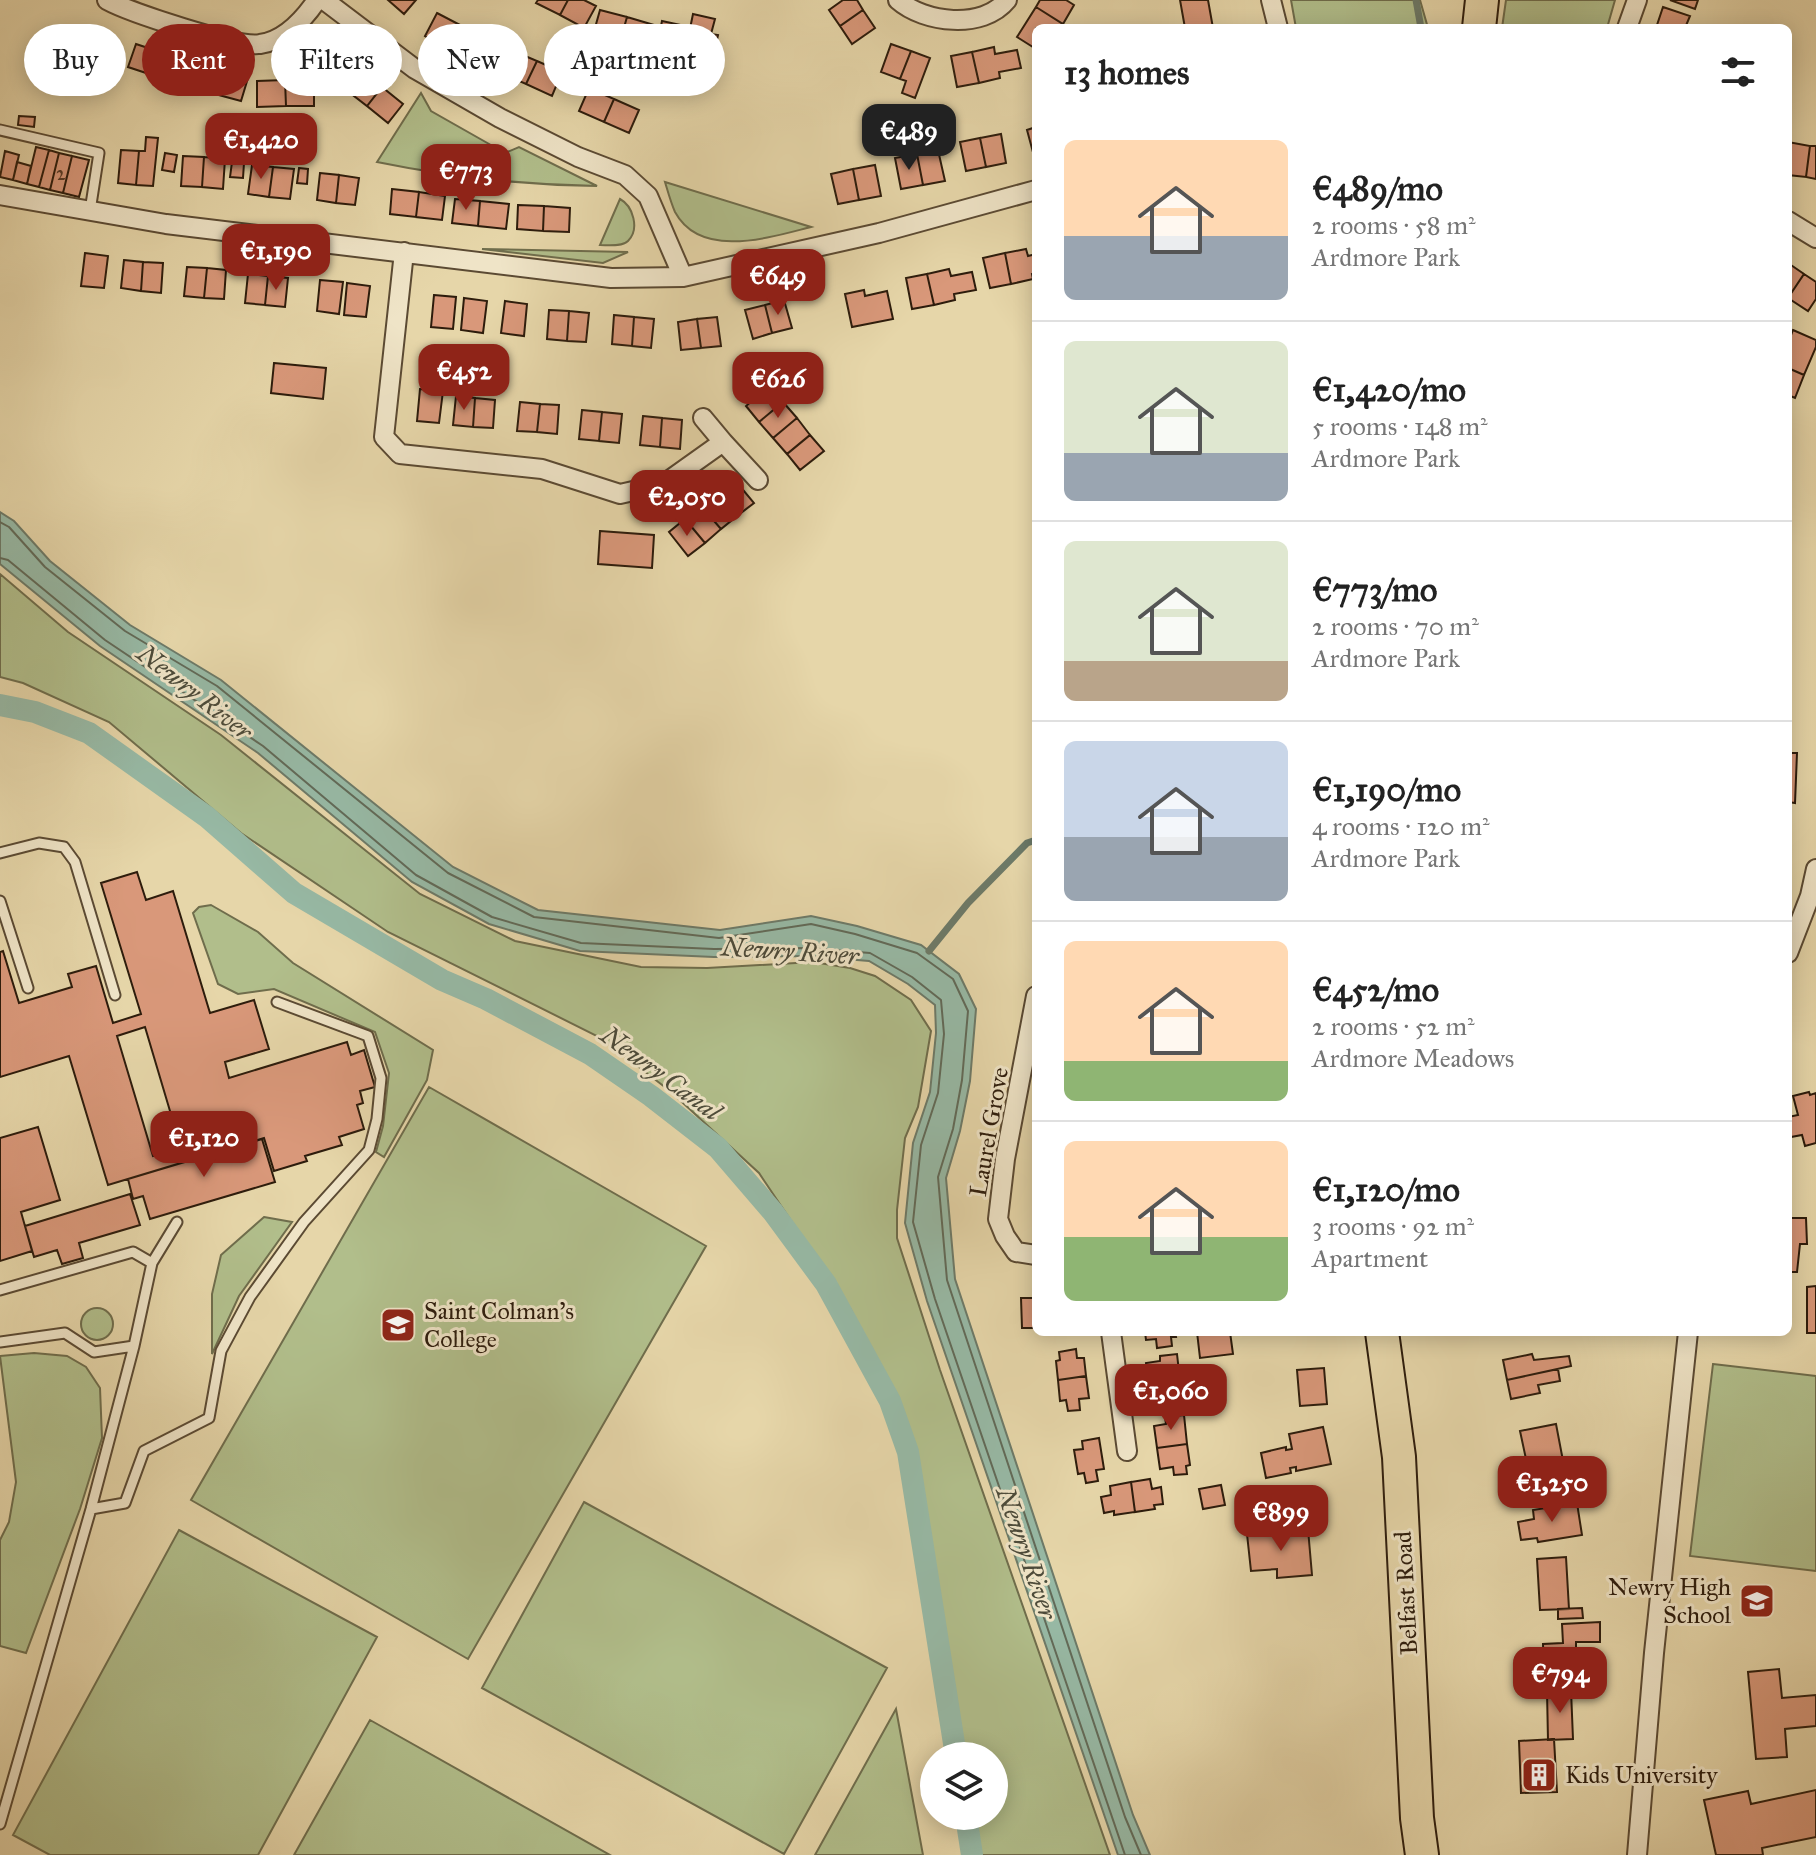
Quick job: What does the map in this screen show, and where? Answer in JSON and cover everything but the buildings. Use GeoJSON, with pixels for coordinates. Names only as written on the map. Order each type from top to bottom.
{"type":"FeatureCollection","features":[{"type":"Feature","properties":{"kind":"highway"},"geometry":{"type":"LineString","coordinates":[[1479,24],[1482,0]]}},
{"type":"Feature","properties":{"kind":"highway","name":"Belfast Road"},"geometry":{"type":"LineString","coordinates":[[1383,1336],[1399,1457],[1417,1818],[1422,1855]]}},
{"type":"Feature","properties":{"kind":"street"},"geometry":{"type":"LineString","coordinates":[[107,0],[232,42],[260,44],[285,34],[317,0]]}},
{"type":"Feature","properties":{"kind":"street"},"geometry":{"type":"LineString","coordinates":[[324,0],[415,69],[500,118],[578,157],[625,175],[648,196],[683,277]]}},
{"type":"Feature","properties":{"kind":"street"},"geometry":{"type":"LineString","coordinates":[[898,0],[909,8],[940,18],[961,19],[984,18],[1007,0]]}},
{"type":"Feature","properties":{"kind":"street"},"geometry":{"type":"LineString","coordinates":[[1271,0],[1277,24]]}},
{"type":"Feature","properties":{"kind":"street"},"geometry":{"type":"LineString","coordinates":[[1628,24],[1637,0]]}},
{"type":"Feature","properties":{"kind":"street"},"geometry":{"type":"LineString","coordinates":[[0,195],[223,232],[611,278],[683,277],[879,233],[1032,191]]}},
{"type":"Feature","properties":{"kind":"street"},"geometry":{"type":"LineString","coordinates":[[1792,223],[1816,238]]}},
{"type":"Feature","properties":{"kind":"street"},"geometry":{"type":"LineString","coordinates":[[404,252],[384,437],[400,454],[542,469],[620,494],[664,484],[723,442]]}},
{"type":"Feature","properties":{"kind":"street"},"geometry":{"type":"LineString","coordinates":[[703,418],[758,480]]}},
{"type":"Feature","properties":{"kind":"street"},"geometry":{"type":"LineString","coordinates":[[1792,943],[1810,896],[1816,869]]}},
{"type":"Feature","properties":{"kind":"street","name":"Laurel Grove"},"geometry":{"type":"LineString","coordinates":[[1032,1017],[1005,1159],[998,1219],[1016,1252],[1032,1254]]}},
{"type":"Feature","properties":{"kind":"street"},"geometry":{"type":"LineString","coordinates":[[1112,1336],[1127,1451]]}},
{"type":"Feature","properties":{"kind":"street"},"geometry":{"type":"LineString","coordinates":[[1637,1855],[1654,1653],[1688,1336]]}},
{"type":"Feature","properties":{"kind":"lane"},"geometry":{"type":"LineString","coordinates":[[0,130],[99,153],[90,212]]}},
{"type":"Feature","properties":{"kind":"lane"},"geometry":{"type":"LineString","coordinates":[[0,853],[39,843],[64,847],[75,862],[115,995]]}},
{"type":"Feature","properties":{"kind":"lane"},"geometry":{"type":"LineString","coordinates":[[0,901],[28,988]]}},
{"type":"Feature","properties":{"kind":"lane"},"geometry":{"type":"LineString","coordinates":[[0,943],[12,939]]}},
{"type":"Feature","properties":{"kind":"lane"},"geometry":{"type":"LineString","coordinates":[[91,1509],[125,1503],[144,1451],[209,1418],[221,1351],[250,1297],[304,1222],[369,1150],[377,1119],[381,1078],[368,1036],[277,1002]]}},
{"type":"Feature","properties":{"kind":"lane"},"geometry":{"type":"LineString","coordinates":[[0,1824],[91,1509],[134,1346],[152,1263],[177,1222]]}},
{"type":"Feature","properties":{"kind":"lane"},"geometry":{"type":"LineString","coordinates":[[0,1290],[133,1252],[152,1263]]}},
{"type":"Feature","properties":{"kind":"lane"},"geometry":{"type":"LineString","coordinates":[[0,1342],[65,1333],[94,1352],[134,1346]]}},
{"type":"Feature","properties":{"kind":"shaded area"},"geometry":{"type":"Polygon","coordinates":[[[1291,0],[1420,0],[1427,24],[1295,24],[1291,0]]]}},
{"type":"Feature","properties":{"kind":"shaded area"},"geometry":{"type":"Polygon","coordinates":[[[1506,0],[1615,0],[1608,24],[1503,24],[1506,0]]]}},
{"type":"Feature","properties":{"kind":"shaded area"},"geometry":{"type":"Polygon","coordinates":[[[419,96],[423,96],[431,111],[505,153],[519,147],[597,186],[486,179],[377,162],[419,96]]]}},
{"type":"Feature","properties":{"kind":"shaded area"},"geometry":{"type":"Polygon","coordinates":[[[665,182],[811,227],[777,236],[738,241],[702,236],[687,227],[675,212],[665,182]]]}},
{"type":"Feature","properties":{"kind":"shaded area"},"geometry":{"type":"Polygon","coordinates":[[[620,199],[625,202],[633,218],[632,236],[622,244],[600,245],[620,199]]]}},
{"type":"Feature","properties":{"kind":"shaded area"},"geometry":{"type":"Polygon","coordinates":[[[482,249],[628,252],[603,263],[482,249]]]}},
{"type":"Feature","properties":{"kind":"shaded area"},"geometry":{"type":"Polygon","coordinates":[[[0,574],[68,632],[221,735],[420,894],[515,941],[641,967],[707,968],[813,962],[875,976],[911,1000],[931,1031],[918,1107],[905,1138],[897,1238],[940,1370],[1110,1855],[978,1855],[974,1830],[1008,1830],[1008,1742],[961,1742],[912,1444],[851,1310],[759,1173],[670,1091],[601,1038],[388,932],[241,833],[109,722],[23,683],[0,677],[0,574]]]}},
{"type":"Feature","properties":{"kind":"shaded area"},"geometry":{"type":"Polygon","coordinates":[[[211,905],[258,932],[293,963],[433,1050],[427,1080],[384,1157],[376,1152],[383,1126],[389,1073],[375,1032],[274,989],[238,994],[218,984],[193,913],[199,907],[211,905]]]}},
{"type":"Feature","properties":{"kind":"shaded area"},"geometry":{"type":"Polygon","coordinates":[[[429,1087],[706,1246],[468,1659],[191,1500],[429,1087]]]}},
{"type":"Feature","properties":{"kind":"shaded area"},"geometry":{"type":"Polygon","coordinates":[[[264,1217],[292,1222],[239,1296],[212,1354],[212,1294],[221,1255],[264,1217]]]}},
{"type":"Feature","properties":{"kind":"shaded area"},"geometry":{"type":"Polygon","coordinates":[[[97,1308],[108,1313],[113,1324],[108,1335],[97,1340],[86,1335],[81,1324],[86,1313],[97,1308]]]}},
{"type":"Feature","properties":{"kind":"shaded area"},"geometry":{"type":"Polygon","coordinates":[[[34,1353],[67,1356],[86,1367],[100,1388],[102,1438],[80,1509],[26,1653],[0,1646],[0,1540],[9,1522],[16,1482],[0,1356],[34,1353]]]}},
{"type":"Feature","properties":{"kind":"shaded area"},"geometry":{"type":"Polygon","coordinates":[[[1713,1364],[1816,1376],[1816,1571],[1690,1556],[1713,1364]]]}},
{"type":"Feature","properties":{"kind":"shaded area"},"geometry":{"type":"Polygon","coordinates":[[[584,1502],[887,1668],[784,1854],[482,1688],[584,1502]]]}},
{"type":"Feature","properties":{"kind":"shaded area"},"geometry":{"type":"Polygon","coordinates":[[[179,1530],[377,1637],[258,1855],[50,1855],[13,1835],[179,1530]]]}},
{"type":"Feature","properties":{"kind":"shaded area"},"geometry":{"type":"Polygon","coordinates":[[[896,1709],[923,1855],[815,1855],[896,1709]]]}},
{"type":"Feature","properties":{"kind":"shaded area"},"geometry":{"type":"Polygon","coordinates":[[[370,1720],[610,1855],[294,1855],[370,1720]]]}},
{"type":"Feature","properties":{"kind":"water","name":"Newry River"},"geometry":{"type":"Polygon","coordinates":[[[0,512],[14,521],[50,561],[130,625],[221,680],[453,867],[538,910],[720,930],[811,916],[921,945],[959,974],[976,1009],[970,1081],[946,1178],[955,1279],[1133,1815],[1150,1855],[1118,1855],[927,1301],[905,1223],[913,1143],[930,1092],[936,1033],[935,1005],[908,984],[869,961],[809,956],[714,957],[580,951],[489,924],[412,882],[258,753],[100,646],[0,564],[0,512]]]}},
{"type":"Feature","properties":{"kind":"waterway"},"geometry":{"type":"LineString","coordinates":[[1416,0],[1420,24]]}},
{"type":"Feature","properties":{"kind":"waterway","name":"Newry Canal"},"geometry":{"type":"LineString","coordinates":[[0,705],[35,712],[89,733],[207,817],[294,893],[442,980],[486,999],[590,1054],[718,1148],[773,1212],[826,1284],[890,1401],[908,1452],[954,1742]]}},
{"type":"Feature","properties":{"kind":"waterway"},"geometry":{"type":"LineString","coordinates":[[929,951],[968,903],[1032,841]]}},
{"type":"Feature","properties":{"kind":"waterway","name":"Newry Canal"},"geometry":{"type":"LineString","coordinates":[[968,1830],[972,1855]]}},
{"type":"Feature","properties":{"kind":"place","name":"Saint Colman's College"},"geometry":{"type":"Point","coordinates":[398,1325]}},
{"type":"Feature","properties":{"kind":"place","name":"Newry High School"},"geometry":{"type":"Point","coordinates":[1757,1601]}},
{"type":"Feature","properties":{"kind":"place","name":"Kids University"},"geometry":{"type":"Point","coordinates":[1539,1775]}}]}
